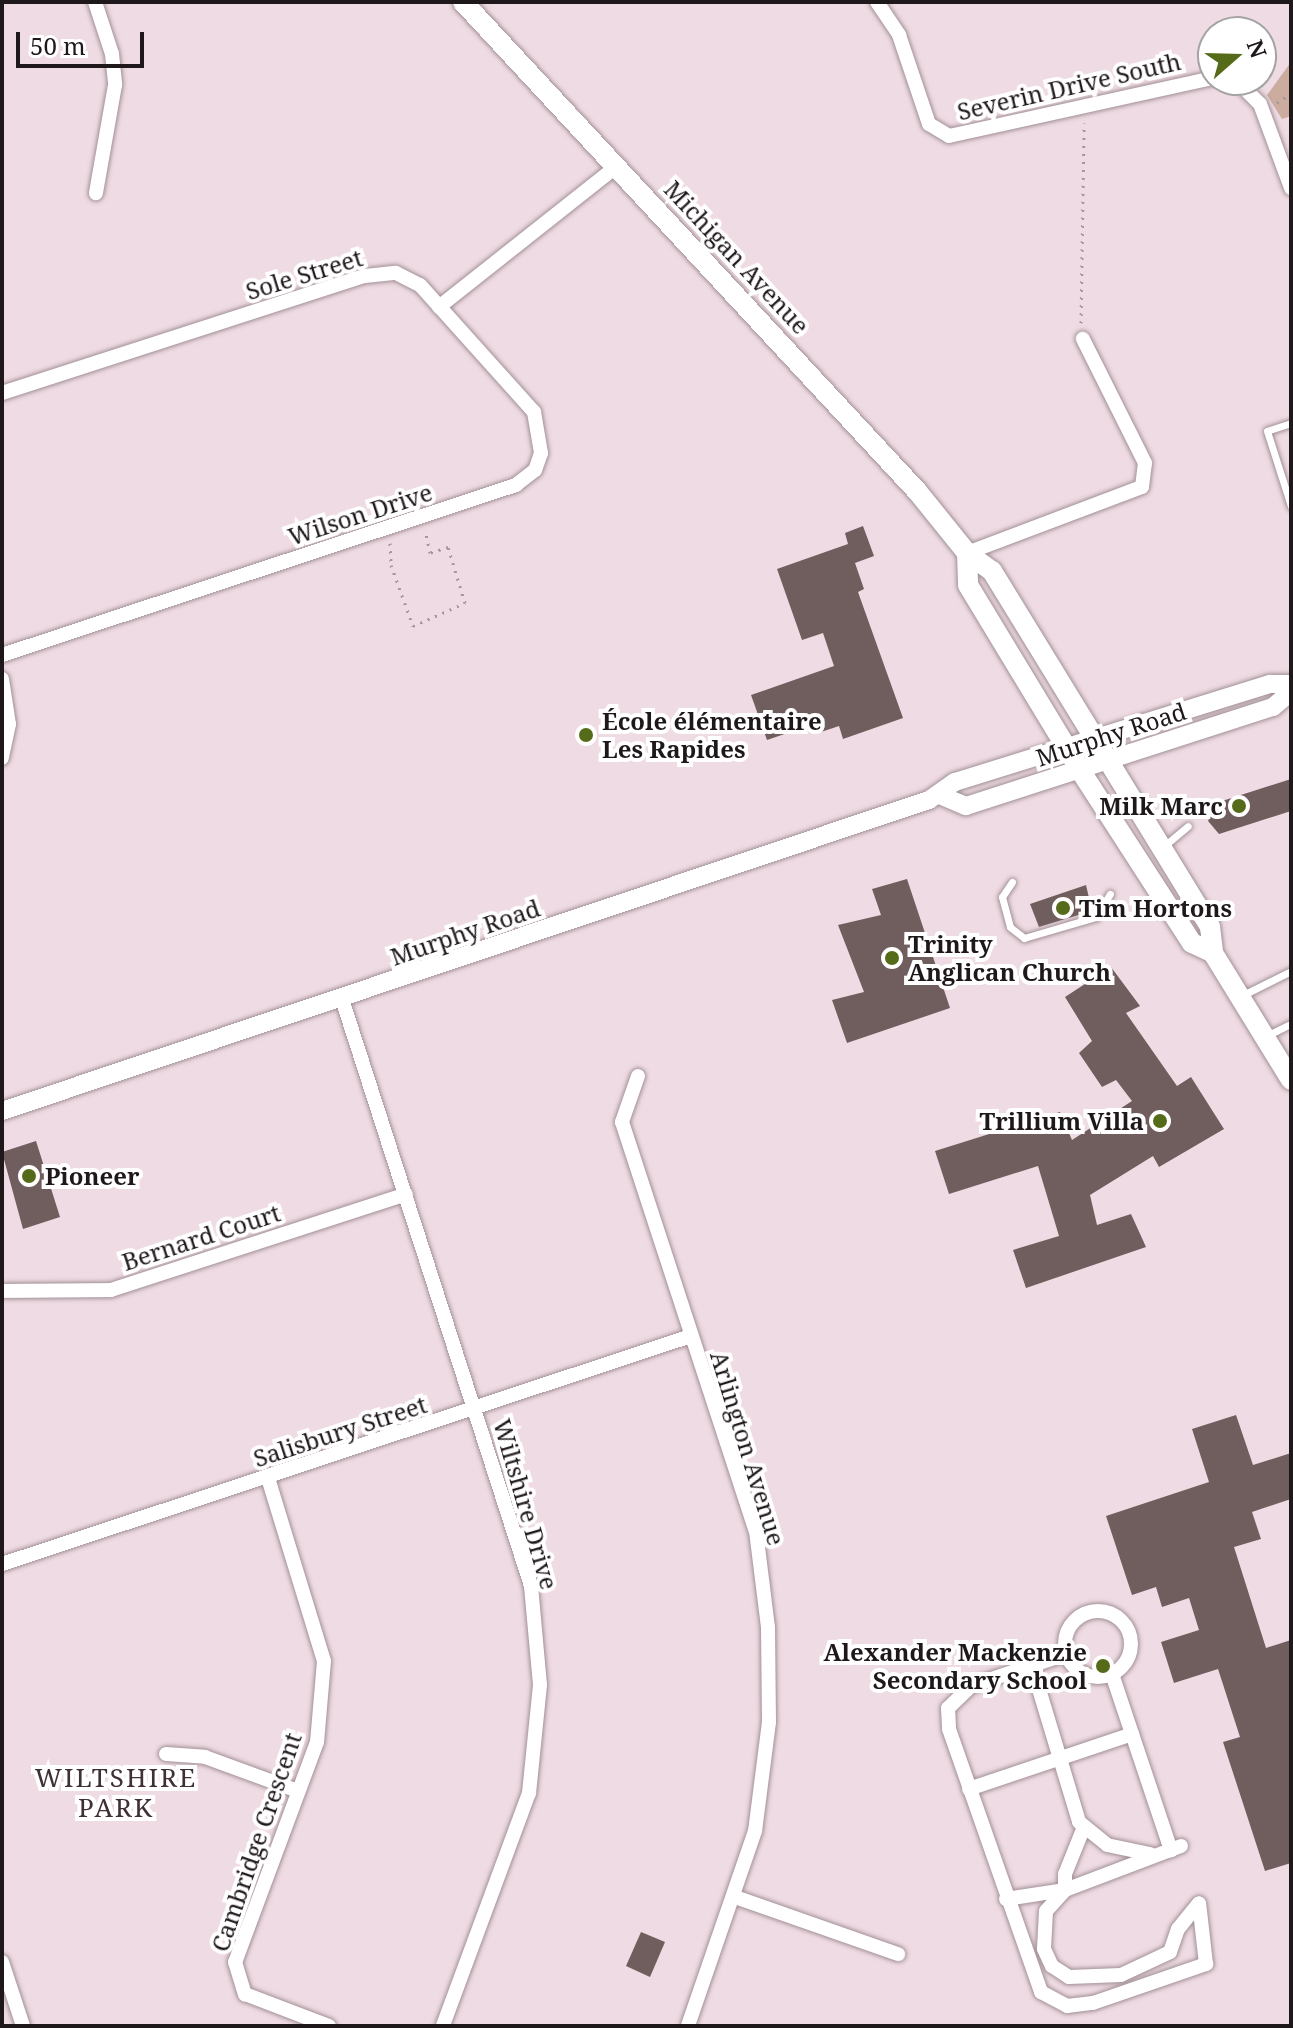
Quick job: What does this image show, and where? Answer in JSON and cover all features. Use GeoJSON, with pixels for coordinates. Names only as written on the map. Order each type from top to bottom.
{"type":"FeatureCollection","features":[{"type":"Feature","properties":{"kind":"main road","name":"Michigan Avenue"},"geometry":{"type":"LineString","coordinates":[[463,2],[917,491],[967,553],[992,571],[1210,927],[1213,953],[1291,1080]]}},
{"type":"Feature","properties":{"kind":"main road","name":"Michigan Avenue"},"geometry":{"type":"LineString","coordinates":[[967,553],[968,585],[1080,770],[1192,943],[1213,953]]}},
{"type":"Feature","properties":{"kind":"street"},"geometry":{"type":"LineString","coordinates":[[95,2],[112,54],[115,85],[96,193]]}},
{"type":"Feature","properties":{"kind":"street","name":"Severin Drive South"},"geometry":{"type":"LineString","coordinates":[[877,2],[899,35],[929,124],[938,133],[964,134],[1030,114],[1084,107],[1197,82]]}},
{"type":"Feature","properties":{"kind":"street"},"geometry":{"type":"LineString","coordinates":[[1252,96],[1260,104],[1291,188]]}},
{"type":"Feature","properties":{"kind":"street"},"geometry":{"type":"LineString","coordinates":[[439,307],[617,166]]}},
{"type":"Feature","properties":{"kind":"street","name":"Sole Street"},"geometry":{"type":"LineString","coordinates":[[2,393],[365,276],[408,276],[439,307]]}},
{"type":"Feature","properties":{"kind":"street","name":"Wilson Drive"},"geometry":{"type":"LineString","coordinates":[[2,655],[516,485],[535,470],[541,453],[534,412],[439,307]]}},
{"type":"Feature","properties":{"kind":"street"},"geometry":{"type":"LineString","coordinates":[[967,553],[1142,487],[1145,463],[1083,339]]}},
{"type":"Feature","properties":{"kind":"street"},"geometry":{"type":"LineString","coordinates":[[2,679],[9,724],[2,758]]}},
{"type":"Feature","properties":{"kind":"street","name":"Murphy Road"},"geometry":{"type":"LineString","coordinates":[[2,1111],[942,796],[955,782],[1270,684],[1291,684]]}},
{"type":"Feature","properties":{"kind":"street","name":"Murphy Road"},"geometry":{"type":"LineString","coordinates":[[942,796],[966,806],[1273,707],[1291,692]]}},
{"type":"Feature","properties":{"kind":"street","name":"Wiltshire Drive"},"geometry":{"type":"LineString","coordinates":[[342,999],[531,1586],[540,1685],[529,1793],[443,2026]]}},
{"type":"Feature","properties":{"kind":"street","name":"Arlington Avenue"},"geometry":{"type":"LineString","coordinates":[[638,1076],[622,1122],[756,1531],[768,1627],[769,1722],[755,1831],[735,1897],[688,2026]]}},
{"type":"Feature","properties":{"kind":"street","name":"Bernard Court"},"geometry":{"type":"LineString","coordinates":[[5,1291],[111,1290],[406,1194]]}},
{"type":"Feature","properties":{"kind":"street","name":"Salisbury Street"},"geometry":{"type":"LineString","coordinates":[[2,1564],[691,1336]]}},
{"type":"Feature","properties":{"kind":"street","name":"Cambridge Crescent"},"geometry":{"type":"LineString","coordinates":[[268,1478],[324,1661],[317,1742],[235,1962],[238,1982],[245,1994],[329,2026]]}},
{"type":"Feature","properties":{"kind":"street"},"geometry":{"type":"LineString","coordinates":[[1107,1611],[1123,1623],[1130,1639],[1124,1667],[1112,1674],[1086,1676],[1066,1654],[1067,1631],[1078,1617],[1107,1611]]}},
{"type":"Feature","properties":{"kind":"street"},"geometry":{"type":"LineString","coordinates":[[1066,1654],[971,1686],[948,1708],[949,1729],[1041,1992],[1067,2006],[1093,2003],[1206,1964],[1199,1903],[1178,1929],[1170,1952],[1147,1965],[1096,1980],[1069,1977],[1052,1966],[1043,1929],[1046,1911],[1065,1890],[1065,1874],[1084,1827]]}},
{"type":"Feature","properties":{"kind":"street"},"geometry":{"type":"LineString","coordinates":[[1032,1666],[1059,1759],[1084,1827],[1107,1845],[1169,1851]]}},
{"type":"Feature","properties":{"kind":"street"},"geometry":{"type":"LineString","coordinates":[[1112,1674],[1169,1851]]}},
{"type":"Feature","properties":{"kind":"street"},"geometry":{"type":"LineString","coordinates":[[969,1789],[1132,1734]]}},
{"type":"Feature","properties":{"kind":"street"},"geometry":{"type":"LineString","coordinates":[[166,1754],[205,1757],[298,1791]]}},
{"type":"Feature","properties":{"kind":"street"},"geometry":{"type":"LineString","coordinates":[[1006,1899],[1065,1890],[1169,1851]]}},
{"type":"Feature","properties":{"kind":"street"},"geometry":{"type":"LineString","coordinates":[[735,1897],[898,1954]]}},
{"type":"Feature","properties":{"kind":"street"},"geometry":{"type":"LineString","coordinates":[[2,1962],[23,2026]]}},
{"type":"Feature","properties":{"kind":"lane"},"geometry":{"type":"LineString","coordinates":[[1291,423],[1267,431],[1291,506]]}},
{"type":"Feature","properties":{"kind":"lane"},"geometry":{"type":"LineString","coordinates":[[1162,848],[1188,826]]}},
{"type":"Feature","properties":{"kind":"lane"},"geometry":{"type":"LineString","coordinates":[[1012,882],[1002,897],[1010,927],[1024,938],[1096,917],[1110,894]]}},
{"type":"Feature","properties":{"kind":"lane"},"geometry":{"type":"LineString","coordinates":[[1239,996],[1291,971]]}},
{"type":"Feature","properties":{"kind":"lane"},"geometry":{"type":"LineString","coordinates":[[1264,1037],[1291,1024]]}},
{"type":"Feature","properties":{"kind":"path"},"geometry":{"type":"LineString","coordinates":[[1083,339],[1084,107]]}},
{"type":"Feature","properties":{"kind":"path"},"geometry":{"type":"LineString","coordinates":[[389,527],[391,565],[413,626],[465,603],[448,547],[430,553],[422,516]]}},
{"type":"Feature","properties":{"kind":"shaded area"},"geometry":{"type":"Polygon","coordinates":[[[1291,62],[1291,116],[1282,119],[1268,96],[1277,96],[1277,81],[1291,62]]]}},
{"type":"Feature","properties":{"kind":"building"},"geometry":{"type":"Polygon","coordinates":[[[863,526],[874,556],[855,563],[864,589],[858,592],[903,718],[843,739],[839,726],[815,734],[811,725],[767,740],[751,695],[834,666],[823,633],[802,640],[777,569],[848,544],[845,533],[863,526]]]}},
{"type":"Feature","properties":{"kind":"building"},"geometry":{"type":"Polygon","coordinates":[[[1291,779],[1291,811],[1219,834],[1208,821],[1219,802],[1291,779]]]}},
{"type":"Feature","properties":{"kind":"building","name":"Trinity Anglican Church"},"geometry":{"type":"Polygon","coordinates":[[[907,879],[950,1008],[847,1043],[832,1000],[864,992],[838,925],[881,915],[872,889],[907,879]]]}},
{"type":"Feature","properties":{"kind":"building","name":"Tim Hortons"},"geometry":{"type":"Polygon","coordinates":[[[1086,885],[1092,911],[1039,927],[1030,904],[1086,885]]]}},
{"type":"Feature","properties":{"kind":"building","name":"Trillium Villa"},"geometry":{"type":"Polygon","coordinates":[[[1111,967],[1140,1006],[1126,1013],[1177,1086],[1191,1077],[1224,1129],[1159,1167],[1153,1156],[1090,1195],[1097,1225],[1131,1214],[1146,1247],[1026,1288],[1013,1250],[1059,1236],[1038,1166],[949,1194],[935,1151],[1060,1112],[1072,1140],[1132,1101],[1116,1080],[1102,1087],[1079,1053],[1092,1041],[1065,997],[1111,967]]]}},
{"type":"Feature","properties":{"kind":"building"},"geometry":{"type":"Polygon","coordinates":[[[36,1141],[60,1217],[23,1229],[2,1152],[36,1141]]]}},
{"type":"Feature","properties":{"kind":"building"},"geometry":{"type":"Polygon","coordinates":[[[1236,1415],[1253,1465],[1291,1453],[1291,1499],[1252,1512],[1261,1539],[1234,1547],[1266,1648],[1291,1640],[1291,1863],[1265,1871],[1223,1742],[1240,1737],[1218,1669],[1174,1683],[1161,1642],[1199,1630],[1189,1598],[1162,1607],[1156,1587],[1132,1595],[1106,1516],[1209,1482],[1192,1429],[1236,1415]]]}},
{"type":"Feature","properties":{"kind":"building"},"geometry":{"type":"Polygon","coordinates":[[[641,1932],[665,1942],[650,1977],[626,1966],[641,1932]]]}},
{"type":"Feature","properties":{"kind":"place","name":"École élémentaire Les Rapides"},"geometry":{"type":"Point","coordinates":[586,735]}},
{"type":"Feature","properties":{"kind":"place","name":"Milk Marc"},"geometry":{"type":"Point","coordinates":[1239,806]}},
{"type":"Feature","properties":{"kind":"place","name":"Tim Hortons"},"geometry":{"type":"Point","coordinates":[1063,908]}},
{"type":"Feature","properties":{"kind":"place","name":"Trinity Anglican Church"},"geometry":{"type":"Point","coordinates":[892,958]}},
{"type":"Feature","properties":{"kind":"place","name":"Trillium Villa"},"geometry":{"type":"Point","coordinates":[1160,1121]}},
{"type":"Feature","properties":{"kind":"place","name":"Pioneer"},"geometry":{"type":"Point","coordinates":[29,1176]}},
{"type":"Feature","properties":{"kind":"place","name":"Alexander Mackenzie Secondary School"},"geometry":{"type":"Point","coordinates":[1103,1666]}},
{"type":"Feature","properties":{"kind":"district","name":"WILTSHIRE PARK"},"geometry":{"type":"Point","coordinates":[116,1793]}}]}
